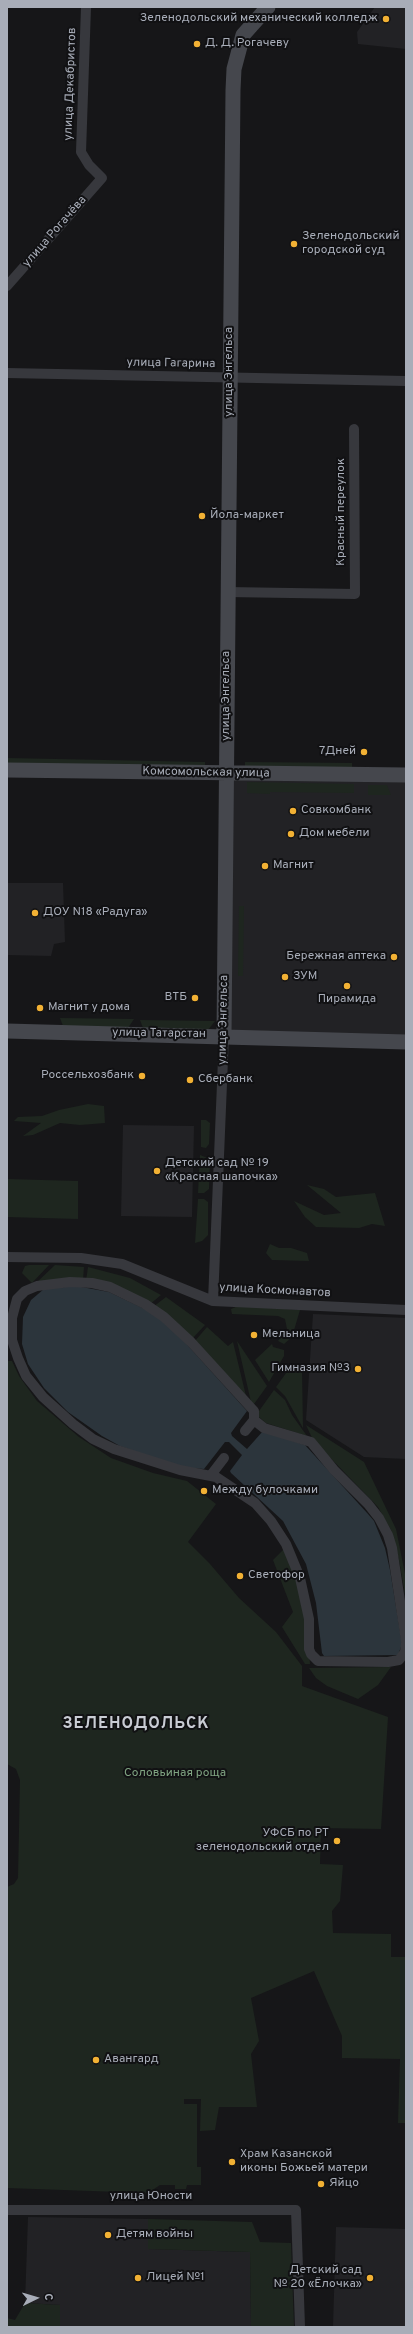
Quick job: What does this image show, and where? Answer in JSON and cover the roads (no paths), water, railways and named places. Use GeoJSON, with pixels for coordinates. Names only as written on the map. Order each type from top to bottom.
{"type":"FeatureCollection","features":[{"type":"Feature","properties":{"kind":"street","name":"улица Декабристов"},"geometry":{"type":"LineString","coordinates":[[86,7],[81,152],[89,165],[102,178]]}},
{"type":"Feature","properties":{"kind":"street","name":"улица Энгельса"},"geometry":{"type":"LineString","coordinates":[[213,1301],[224,1036],[228,774],[227,592],[233,90],[234,69],[243,35],[268,7]]}},
{"type":"Feature","properties":{"kind":"street","name":"улица Рогачёва"},"geometry":{"type":"LineString","coordinates":[[7,286],[102,178]]}},
{"type":"Feature","properties":{"kind":"street","name":"улица Гагарина"},"geometry":{"type":"LineString","coordinates":[[12,373],[406,381]]}},
{"type":"Feature","properties":{"kind":"street","name":"Красный переулок"},"geometry":{"type":"LineString","coordinates":[[227,592],[355,594],[354,429]]}},
{"type":"Feature","properties":{"kind":"street","name":"Комсомольская улица"},"geometry":{"type":"LineString","coordinates":[[7,770],[228,774],[406,775]]}},
{"type":"Feature","properties":{"kind":"street","name":"улица Татарстан"},"geometry":{"type":"LineString","coordinates":[[7,1031],[406,1042]]}},
{"type":"Feature","properties":{"kind":"street","name":"улица Космонавтов"},"geometry":{"type":"LineString","coordinates":[[7,1257],[92,1259],[122,1264],[213,1301],[406,1310]]}},
{"type":"Feature","properties":{"kind":"street"},"geometry":{"type":"LineString","coordinates":[[245,1432],[254,1420],[254,1411],[191,1342],[164,1317],[145,1304],[110,1287],[92,1283],[70,1282],[37,1286],[25,1291],[17,1299],[12,1318],[12,1340],[26,1376],[43,1397],[93,1439],[114,1449],[180,1470],[210,1475],[231,1486],[254,1503],[272,1521],[286,1544],[300,1578],[308,1619],[311,1654],[318,1661],[388,1662],[400,1660],[405,1652],[406,1642],[392,1548],[379,1518],[368,1504],[334,1470],[311,1442],[264,1428],[254,1420]]}},
{"type":"Feature","properties":{"kind":"street"},"geometry":{"type":"LineString","coordinates":[[210,1475],[224,1458]]}},
{"type":"Feature","properties":{"kind":"street","name":"улица Юности"},"geometry":{"type":"LineString","coordinates":[[7,2210],[296,2210],[300,2327]]}},
{"type":"Feature","properties":{"kind":"place","name":"Зеленодольский механический колледж"},"geometry":{"type":"Point","coordinates":[386,19]}},
{"type":"Feature","properties":{"kind":"place","name":"Д. Д. Рогачеву"},"geometry":{"type":"Point","coordinates":[197,44]}},
{"type":"Feature","properties":{"kind":"place","name":"Зеленодольский городской суд"},"geometry":{"type":"Point","coordinates":[294,244]}},
{"type":"Feature","properties":{"kind":"place","name":"Йола-маркет"},"geometry":{"type":"Point","coordinates":[202,516]}},
{"type":"Feature","properties":{"kind":"place","name":"7Дней"},"geometry":{"type":"Point","coordinates":[364,752]}},
{"type":"Feature","properties":{"kind":"place","name":"Совкомбанк"},"geometry":{"type":"Point","coordinates":[293,811]}},
{"type":"Feature","properties":{"kind":"place","name":"Дом мебели"},"geometry":{"type":"Point","coordinates":[291,834]}},
{"type":"Feature","properties":{"kind":"place","name":"Магнит"},"geometry":{"type":"Point","coordinates":[265,866]}},
{"type":"Feature","properties":{"kind":"place","name":"ДОУ N18 «Радуга»"},"geometry":{"type":"Point","coordinates":[35,913]}},
{"type":"Feature","properties":{"kind":"place","name":"Бережная аптека"},"geometry":{"type":"Point","coordinates":[394,957]}},
{"type":"Feature","properties":{"kind":"place","name":"ЗУМ"},"geometry":{"type":"Point","coordinates":[285,977]}},
{"type":"Feature","properties":{"kind":"place","name":"Пирамида"},"geometry":{"type":"Point","coordinates":[347,986]}},
{"type":"Feature","properties":{"kind":"place","name":"ВТБ"},"geometry":{"type":"Point","coordinates":[195,998]}},
{"type":"Feature","properties":{"kind":"place","name":"Магнит у дома"},"geometry":{"type":"Point","coordinates":[40,1008]}},
{"type":"Feature","properties":{"kind":"place","name":"Россельхозбанк"},"geometry":{"type":"Point","coordinates":[142,1076]}},
{"type":"Feature","properties":{"kind":"place","name":"Сбербанк"},"geometry":{"type":"Point","coordinates":[190,1080]}},
{"type":"Feature","properties":{"kind":"place","name":"Детский сад № 19 «Красная шапочка»"},"geometry":{"type":"Point","coordinates":[157,1171]}},
{"type":"Feature","properties":{"kind":"place","name":"Мельница"},"geometry":{"type":"Point","coordinates":[254,1335]}},
{"type":"Feature","properties":{"kind":"place","name":"Гимназия №3"},"geometry":{"type":"Point","coordinates":[358,1369]}},
{"type":"Feature","properties":{"kind":"place","name":"Между булочками"},"geometry":{"type":"Point","coordinates":[204,1491]}},
{"type":"Feature","properties":{"kind":"place","name":"Светофор"},"geometry":{"type":"Point","coordinates":[240,1576]}},
{"type":"Feature","properties":{"kind":"place","name":"УФСБ по РТ зеленодольский отдел"},"geometry":{"type":"Point","coordinates":[337,1841]}},
{"type":"Feature","properties":{"kind":"place","name":"Авангард"},"geometry":{"type":"Point","coordinates":[96,2060]}},
{"type":"Feature","properties":{"kind":"place","name":"Храм Казанской иконы Божьей матери"},"geometry":{"type":"Point","coordinates":[232,2162]}},
{"type":"Feature","properties":{"kind":"place","name":"Яйцо"},"geometry":{"type":"Point","coordinates":[321,2184]}},
{"type":"Feature","properties":{"kind":"place","name":"Детям войны"},"geometry":{"type":"Point","coordinates":[108,2235]}},
{"type":"Feature","properties":{"kind":"place","name":"Лицей №1"},"geometry":{"type":"Point","coordinates":[138,2278]}},
{"type":"Feature","properties":{"kind":"place","name":"Детский сад № 20 «Ёлочка»"},"geometry":{"type":"Point","coordinates":[370,2278]}},
{"type":"Feature","properties":{"kind":"district","name":"ЗЕЛЕНОДОЛЬСК"},"geometry":{"type":"Point","coordinates":[136,1725]}},
{"type":"Feature","properties":{"kind":"park label","name":"Соловьиная роща"},"geometry":{"type":"Point","coordinates":[175,1774]}}]}
